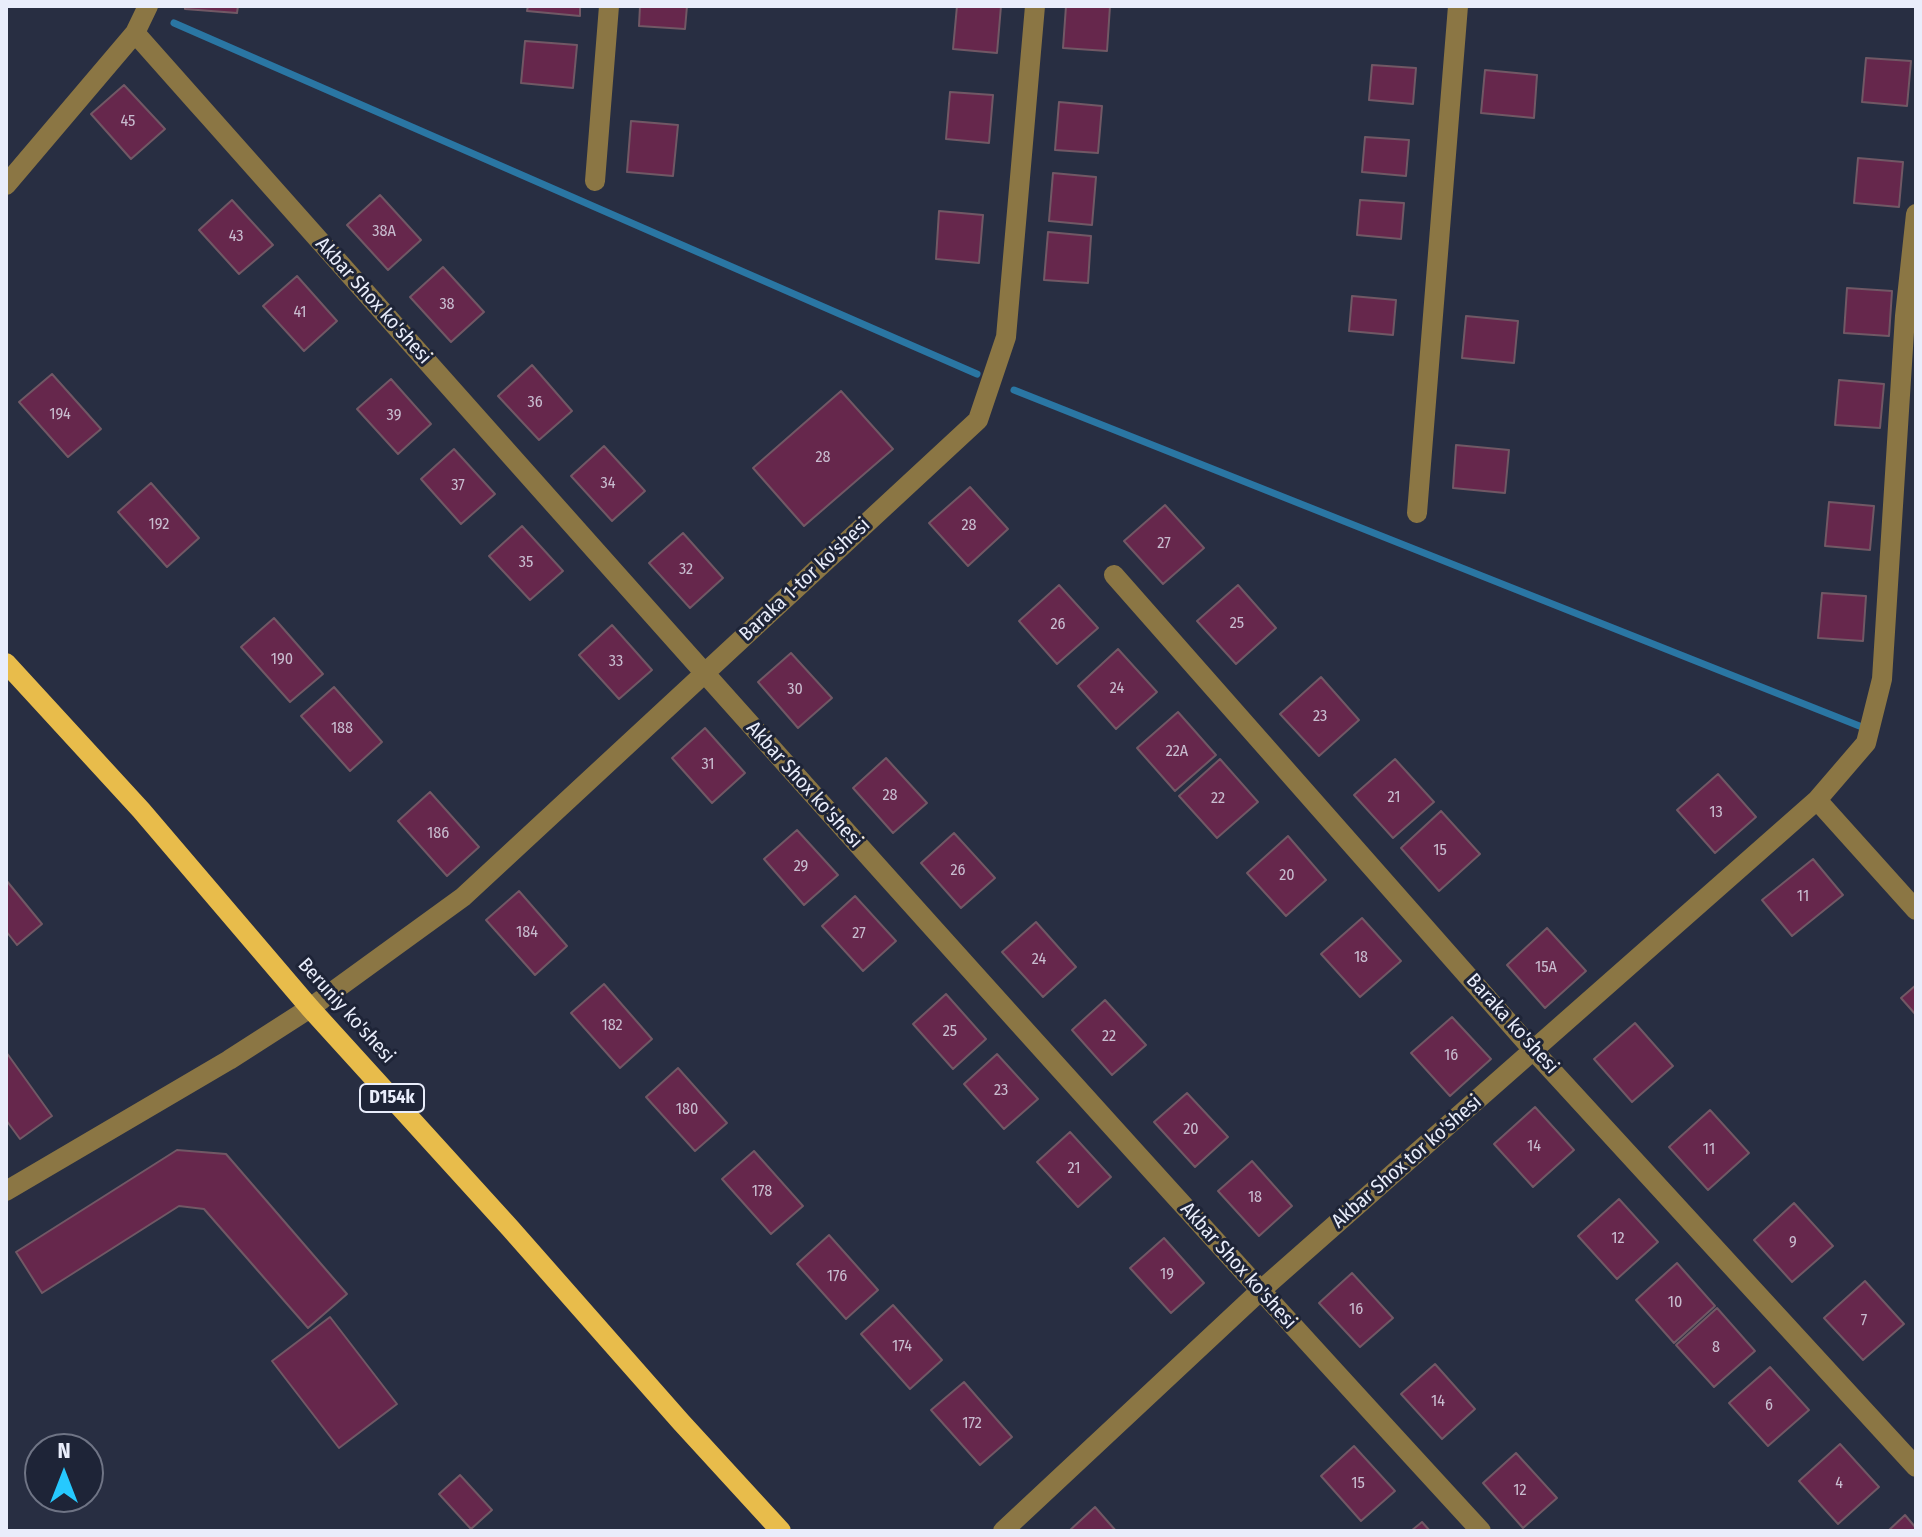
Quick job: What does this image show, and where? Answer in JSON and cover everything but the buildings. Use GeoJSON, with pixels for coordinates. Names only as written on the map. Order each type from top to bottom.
{"type":"FeatureCollection","features":[{"type":"Feature","properties":{"kind":"main road","name":"Beruniy ko'shesi"},"geometry":{"type":"LineString","coordinates":[[6,663],[141,810],[310,1008],[781,1531]]}},
{"type":"Feature","properties":{"kind":"street"},"geometry":{"type":"LineString","coordinates":[[6,185],[135,33],[148,6]]}},
{"type":"Feature","properties":{"kind":"street"},"geometry":{"type":"LineString","coordinates":[[595,181],[609,6]]}},
{"type":"Feature","properties":{"kind":"street","name":"Baraka 1-tor ko'shesi"},"geometry":{"type":"LineString","coordinates":[[6,1191],[229,1060],[310,1008],[463,897],[978,420],[1006,337],[1035,6]]}},
{"type":"Feature","properties":{"kind":"street"},"geometry":{"type":"LineString","coordinates":[[1417,513],[1458,6]]}},
{"type":"Feature","properties":{"kind":"street","name":"Akbar Shox ko'shesi"},"geometry":{"type":"LineString","coordinates":[[135,33],[704,674],[1260,1291],[1481,1531]]}},
{"type":"Feature","properties":{"kind":"street","name":"Akbar Shox tor ko'shesi"},"geometry":{"type":"LineString","coordinates":[[1003,1531],[1260,1291],[1817,800],[1866,743],[1882,679],[1916,214]]}},
{"type":"Feature","properties":{"kind":"street","name":"Baraka ko'shesi"},"geometry":{"type":"LineString","coordinates":[[1114,575],[1533,1050],[1916,1467]]}},
{"type":"Feature","properties":{"kind":"street"},"geometry":{"type":"LineString","coordinates":[[1817,800],[1916,910]]}},
{"type":"Feature","properties":{"kind":"waterway"},"geometry":{"type":"LineString","coordinates":[[174,23],[977,374]]}},
{"type":"Feature","properties":{"kind":"waterway"},"geometry":{"type":"LineString","coordinates":[[1014,390],[1867,729]]}}]}
